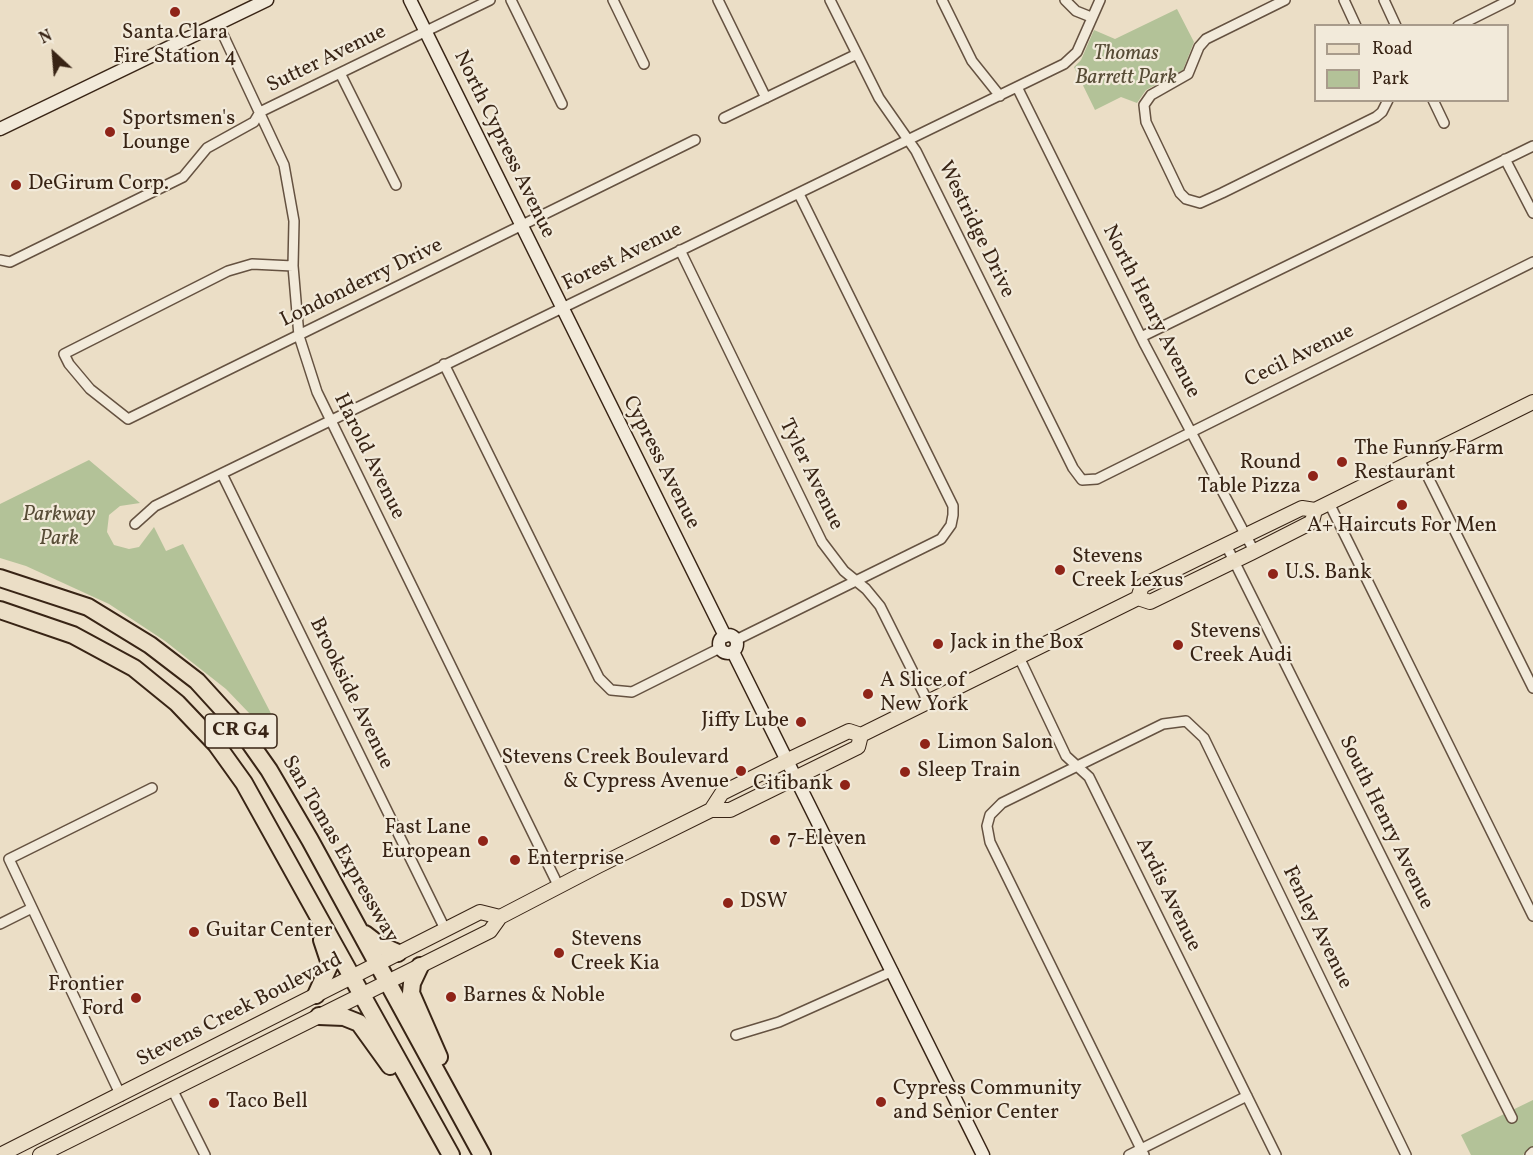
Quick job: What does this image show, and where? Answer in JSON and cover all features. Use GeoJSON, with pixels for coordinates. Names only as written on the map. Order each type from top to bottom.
{"type":"FeatureCollection","features":[{"type":"Feature","properties":{"kind":"highway","name":"San Tomas Expressway"},"geometry":{"type":"LineString","coordinates":[[0,578],[88,607],[150,645],[197,681],[238,726],[269,770],[356,923],[482,1155]]}},
{"type":"Feature","properties":{"kind":"highway","name":"CR G4"},"geometry":{"type":"LineString","coordinates":[[0,610],[73,634],[134,668],[177,702],[216,744],[244,783],[451,1155]]}},
{"type":"Feature","properties":{"kind":"highway"},"geometry":{"type":"LineString","coordinates":[[296,876],[330,964],[316,995]]}},
{"type":"Feature","properties":{"kind":"highway"},"geometry":{"type":"LineString","coordinates":[[356,923],[378,944],[398,953]]}},
{"type":"Feature","properties":{"kind":"highway"},"geometry":{"type":"LineString","coordinates":[[420,966],[412,983],[411,993],[444,1068],[447,1089]]}},
{"type":"Feature","properties":{"kind":"highway"},"geometry":{"type":"LineString","coordinates":[[319,1016],[344,1017],[365,1028],[404,1088],[431,1118]]}},
{"type":"Feature","properties":{"kind":"main road","name":"Stevens Creek Boulevard"},"geometry":{"type":"LineString","coordinates":[[1138,598],[1142,586],[1302,507],[1315,510],[1329,504],[1533,402]]}},
{"type":"Feature","properties":{"kind":"main road","name":"Stevens Creek Boulevard"},"geometry":{"type":"LineString","coordinates":[[711,810],[722,793],[788,760],[849,731],[861,735],[1138,598],[1150,602],[1312,522],[1315,510]]}},
{"type":"Feature","properties":{"kind":"main road","name":"Stevens Creek Boulevard"},"geometry":{"type":"LineString","coordinates":[[40,1155],[490,931],[500,917],[558,885],[711,810],[730,810],[858,747],[861,735]]}},
{"type":"Feature","properties":{"kind":"main road","name":"Stevens Creek Boulevard"},"geometry":{"type":"LineString","coordinates":[[0,1155],[121,1096],[480,912],[500,917]]}},
{"type":"Feature","properties":{"kind":"main road"},"geometry":{"type":"LineString","coordinates":[[172,1089],[174,1079],[186,1063]]}},
{"type":"Feature","properties":{"kind":"main road"},"geometry":{"type":"LineString","coordinates":[[103,1123],[107,1112],[119,1103],[121,1096]]}},
{"type":"Feature","properties":{"kind":"street"},"geometry":{"type":"LineString","coordinates":[[3,126],[267,0]]}},
{"type":"Feature","properties":{"kind":"street","name":"North Cypress Avenue"},"geometry":{"type":"LineString","coordinates":[[410,0],[560,308]]}},
{"type":"Feature","properties":{"kind":"street","name":"Sutter Avenue"},"geometry":{"type":"LineString","coordinates":[[0,260],[10,262],[183,177],[207,148],[254,122],[260,112],[490,0]]}},
{"type":"Feature","properties":{"kind":"street"},"geometry":{"type":"LineString","coordinates":[[511,0],[562,104]]}},
{"type":"Feature","properties":{"kind":"street"},"geometry":{"type":"LineString","coordinates":[[613,0],[644,64]]}},
{"type":"Feature","properties":{"kind":"street"},"geometry":{"type":"LineString","coordinates":[[718,0],[766,98]]}},
{"type":"Feature","properties":{"kind":"street","name":"Westridge Drive"},"geometry":{"type":"LineString","coordinates":[[830,0],[879,98],[916,151],[1073,468],[1082,480]]}},
{"type":"Feature","properties":{"kind":"street"},"geometry":{"type":"LineString","coordinates":[[942,0],[972,61],[1000,96]]}},
{"type":"Feature","properties":{"kind":"street"},"geometry":{"type":"LineString","coordinates":[[1065,0],[1076,11],[1091,17]]}},
{"type":"Feature","properties":{"kind":"street","name":"Forest Avenue"},"geometry":{"type":"LineString","coordinates":[[135,524],[155,506],[1000,96],[1074,57],[1100,0]]}},
{"type":"Feature","properties":{"kind":"street"},"geometry":{"type":"LineString","coordinates":[[1285,0],[1206,39],[1199,47],[1188,74],[1151,95],[1144,105],[1144,119],[1180,193],[1186,199],[1200,203],[1376,117],[1382,112],[1387,102]]}},
{"type":"Feature","properties":{"kind":"street"},"geometry":{"type":"LineString","coordinates":[[1344,0],[1355,24]]}},
{"type":"Feature","properties":{"kind":"street"},"geometry":{"type":"LineString","coordinates":[[1384,0],[1395,24]]}},
{"type":"Feature","properties":{"kind":"street"},"geometry":{"type":"LineString","coordinates":[[1462,24],[1510,0]]}},
{"type":"Feature","properties":{"kind":"street","name":"Harold Avenue"},"geometry":{"type":"LineString","coordinates":[[218,24],[284,165],[294,221],[293,266],[299,336],[311,377],[330,422],[558,885]]}},
{"type":"Feature","properties":{"kind":"street"},"geometry":{"type":"LineString","coordinates":[[724,118],[857,54]]}},
{"type":"Feature","properties":{"kind":"street"},"geometry":{"type":"LineString","coordinates":[[340,73],[396,185]]}},
{"type":"Feature","properties":{"kind":"street","name":"North Henry Avenue"},"geometry":{"type":"LineString","coordinates":[[1017,87],[1141,337],[1254,551]]}},
{"type":"Feature","properties":{"kind":"street"},"geometry":{"type":"LineString","coordinates":[[1434,102],[1444,123]]}},
{"type":"Feature","properties":{"kind":"street","name":"Londonderry Drive"},"geometry":{"type":"LineString","coordinates":[[293,266],[252,264],[228,271],[64,354],[69,364],[90,389],[128,419],[695,140]]}},
{"type":"Feature","properties":{"kind":"street"},"geometry":{"type":"LineString","coordinates":[[1141,337],[1533,146]]}},
{"type":"Feature","properties":{"kind":"street"},"geometry":{"type":"LineString","coordinates":[[1505,159],[1533,213]]}},
{"type":"Feature","properties":{"kind":"street"},"geometry":{"type":"LineString","coordinates":[[444,364],[599,678],[611,690],[632,692],[941,539],[951,525],[953,506],[799,194]]}},
{"type":"Feature","properties":{"kind":"street","name":"Tyler Avenue"},"geometry":{"type":"LineString","coordinates":[[680,250],[822,542],[832,558],[866,589],[880,606],[928,702]]}},
{"type":"Feature","properties":{"kind":"street","name":"Cecil Avenue"},"geometry":{"type":"LineString","coordinates":[[1082,480],[1097,479],[1533,262]]}},
{"type":"Feature","properties":{"kind":"street","name":"Cypress Avenue"},"geometry":{"type":"LineString","coordinates":[[560,308],[728,644]]}},
{"type":"Feature","properties":{"kind":"street"},"geometry":{"type":"LineString","coordinates":[[1419,459],[1533,688]]}},
{"type":"Feature","properties":{"kind":"street","name":"Brookside Avenue"},"geometry":{"type":"LineString","coordinates":[[222,474],[445,929]]}},
{"type":"Feature","properties":{"kind":"street"},"geometry":{"type":"LineString","coordinates":[[1329,504],[1533,916]]}},
{"type":"Feature","properties":{"kind":"street","name":"South Henry Avenue"},"geometry":{"type":"LineString","coordinates":[[1226,545],[1512,1118]]}},
{"type":"Feature","properties":{"kind":"street"},"geometry":{"type":"LineString","coordinates":[[728,644],[893,971],[982,1155]]}},
{"type":"Feature","properties":{"kind":"street","name":"Ardis Avenue"},"geometry":{"type":"LineString","coordinates":[[1019,657],[1066,756],[1089,777],[1276,1155]]}},
{"type":"Feature","properties":{"kind":"street","name":"Fenley Avenue"},"geometry":{"type":"LineString","coordinates":[[1076,766],[1163,724],[1186,721],[1204,738],[1406,1155]]}},
{"type":"Feature","properties":{"kind":"street"},"geometry":{"type":"LineString","coordinates":[[1076,766],[1002,803],[988,820],[987,831],[990,842],[1143,1152]]}},
{"type":"Feature","properties":{"kind":"street"},"geometry":{"type":"LineString","coordinates":[[121,1096],[9,859],[152,788]]}},
{"type":"Feature","properties":{"kind":"street"},"geometry":{"type":"LineString","coordinates":[[0,924],[32,908]]}},
{"type":"Feature","properties":{"kind":"street"},"geometry":{"type":"LineString","coordinates":[[736,1035],[779,1022],[893,971]]}},
{"type":"Feature","properties":{"kind":"street"},"geometry":{"type":"LineString","coordinates":[[172,1089],[205,1155]]}},
{"type":"Feature","properties":{"kind":"street"},"geometry":{"type":"LineString","coordinates":[[1129,1155],[1143,1152],[1247,1096]]}},
{"type":"Feature","properties":{"kind":"green space","name":"Thomas Barrett Park"},"geometry":{"type":"Polygon","coordinates":[[[1177,9],[1194,42],[1183,70],[1146,90],[1137,103],[1121,97],[1095,110],[1074,67],[1081,60],[1094,30],[1115,39],[1177,9]]]}},
{"type":"Feature","properties":{"kind":"green space","name":"Parkway Park"},"geometry":{"type":"Polygon","coordinates":[[[89,460],[140,503],[120,506],[109,515],[107,532],[114,545],[129,549],[139,547],[154,527],[166,551],[183,544],[277,725],[250,714],[226,689],[165,641],[109,604],[26,566],[0,558],[0,504],[89,460]]]}},
{"type":"Feature","properties":{"kind":"green space"},"geometry":{"type":"Polygon","coordinates":[[[1533,1100],[1533,1146],[1523,1155],[1471,1155],[1461,1135],[1533,1100]]]}},
{"type":"Feature","properties":{"kind":"place","name":"Santa Clara Fire Station 4"},"geometry":{"type":"Point","coordinates":[175,12]}},
{"type":"Feature","properties":{"kind":"place","name":"Sportsmen's Lounge"},"geometry":{"type":"Point","coordinates":[110,132]}},
{"type":"Feature","properties":{"kind":"place","name":"DeGirum Corp."},"geometry":{"type":"Point","coordinates":[16,185]}},
{"type":"Feature","properties":{"kind":"place","name":"The Funny Farm Restaurant"},"geometry":{"type":"Point","coordinates":[1342,462]}},
{"type":"Feature","properties":{"kind":"place","name":"Round Table Pizza"},"geometry":{"type":"Point","coordinates":[1313,476]}},
{"type":"Feature","properties":{"kind":"place","name":"A+ Haircuts For Men"},"geometry":{"type":"Point","coordinates":[1402,505]}},
{"type":"Feature","properties":{"kind":"place","name":"Stevens Creek Lexus"},"geometry":{"type":"Point","coordinates":[1060,570]}},
{"type":"Feature","properties":{"kind":"place","name":"U.S. Bank"},"geometry":{"type":"Point","coordinates":[1273,574]}},
{"type":"Feature","properties":{"kind":"place","name":"Jack in the Box"},"geometry":{"type":"Point","coordinates":[938,644]}},
{"type":"Feature","properties":{"kind":"place","name":"Stevens Creek Audi"},"geometry":{"type":"Point","coordinates":[1178,645]}},
{"type":"Feature","properties":{"kind":"place","name":"A Slice of New York"},"geometry":{"type":"Point","coordinates":[868,694]}},
{"type":"Feature","properties":{"kind":"place","name":"Jiffy Lube"},"geometry":{"type":"Point","coordinates":[801,722]}},
{"type":"Feature","properties":{"kind":"place","name":"Limon Salon"},"geometry":{"type":"Point","coordinates":[925,744]}},
{"type":"Feature","properties":{"kind":"place","name":"Stevens Creek Boulevard & Cypress Avenue"},"geometry":{"type":"Point","coordinates":[741,771]}},
{"type":"Feature","properties":{"kind":"place","name":"Sleep Train"},"geometry":{"type":"Point","coordinates":[905,772]}},
{"type":"Feature","properties":{"kind":"place","name":"Citibank"},"geometry":{"type":"Point","coordinates":[845,785]}},
{"type":"Feature","properties":{"kind":"place","name":"7-Eleven"},"geometry":{"type":"Point","coordinates":[775,840]}},
{"type":"Feature","properties":{"kind":"place","name":"Fast Lane European"},"geometry":{"type":"Point","coordinates":[483,841]}},
{"type":"Feature","properties":{"kind":"place","name":"Enterprise"},"geometry":{"type":"Point","coordinates":[515,860]}},
{"type":"Feature","properties":{"kind":"place","name":"DSW"},"geometry":{"type":"Point","coordinates":[728,903]}},
{"type":"Feature","properties":{"kind":"place","name":"Guitar Center"},"geometry":{"type":"Point","coordinates":[194,932]}},
{"type":"Feature","properties":{"kind":"place","name":"Stevens Creek Kia"},"geometry":{"type":"Point","coordinates":[559,953]}},
{"type":"Feature","properties":{"kind":"place","name":"Barnes & Noble"},"geometry":{"type":"Point","coordinates":[451,997]}},
{"type":"Feature","properties":{"kind":"place","name":"Frontier Ford"},"geometry":{"type":"Point","coordinates":[136,998]}},
{"type":"Feature","properties":{"kind":"place","name":"Cypress Community and Senior Center"},"geometry":{"type":"Point","coordinates":[881,1102]}},
{"type":"Feature","properties":{"kind":"place","name":"Taco Bell"},"geometry":{"type":"Point","coordinates":[214,1103]}}]}
